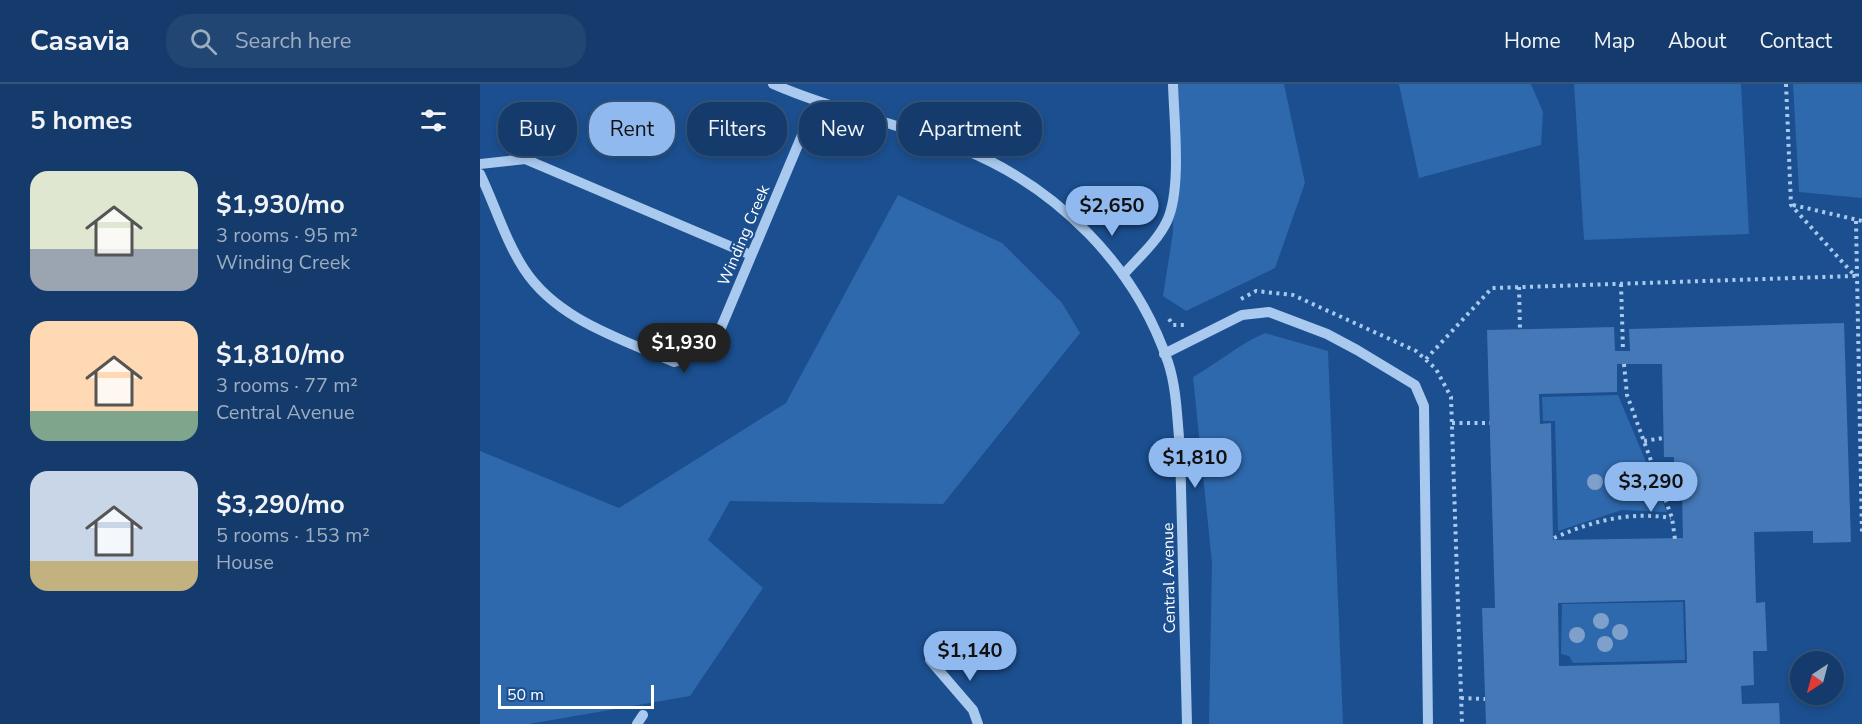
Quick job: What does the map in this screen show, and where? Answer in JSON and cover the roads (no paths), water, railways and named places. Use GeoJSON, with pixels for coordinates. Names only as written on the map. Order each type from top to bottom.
{"type":"FeatureCollection","features":[{"type":"Feature","properties":{"kind":"street","name":"Central Avenue"},"geometry":{"type":"LineString","coordinates":[[773,84],[816,102]]}},
{"type":"Feature","properties":{"kind":"street"},"geometry":{"type":"LineString","coordinates":[[1123,275],[1157,238],[1167,221],[1173,199],[1173,84]]}},
{"type":"Feature","properties":{"kind":"street","name":"Central Avenue"},"geometry":{"type":"LineString","coordinates":[[886,124],[941,141],[996,164],[1033,186],[1067,212],[1098,242],[1123,275],[1152,324],[1164,354],[1176,406],[1180,448],[1187,724]]}},
{"type":"Feature","properties":{"kind":"street","name":"Winding Creek"},"geometry":{"type":"LineString","coordinates":[[480,174],[524,270],[542,290],[572,315],[674,362],[695,355],[716,335],[799,142]]}},
{"type":"Feature","properties":{"kind":"street"},"geometry":{"type":"LineString","coordinates":[[480,164],[525,159],[751,255]]}},
{"type":"Feature","properties":{"kind":"street"},"geometry":{"type":"LineString","coordinates":[[1164,354],[1242,315],[1269,312],[1327,333],[1415,385],[1424,406],[1428,724]]}},
{"type":"Feature","properties":{"kind":"street"},"geometry":{"type":"LineString","coordinates":[[930,660],[973,710],[978,724]]}}]}
